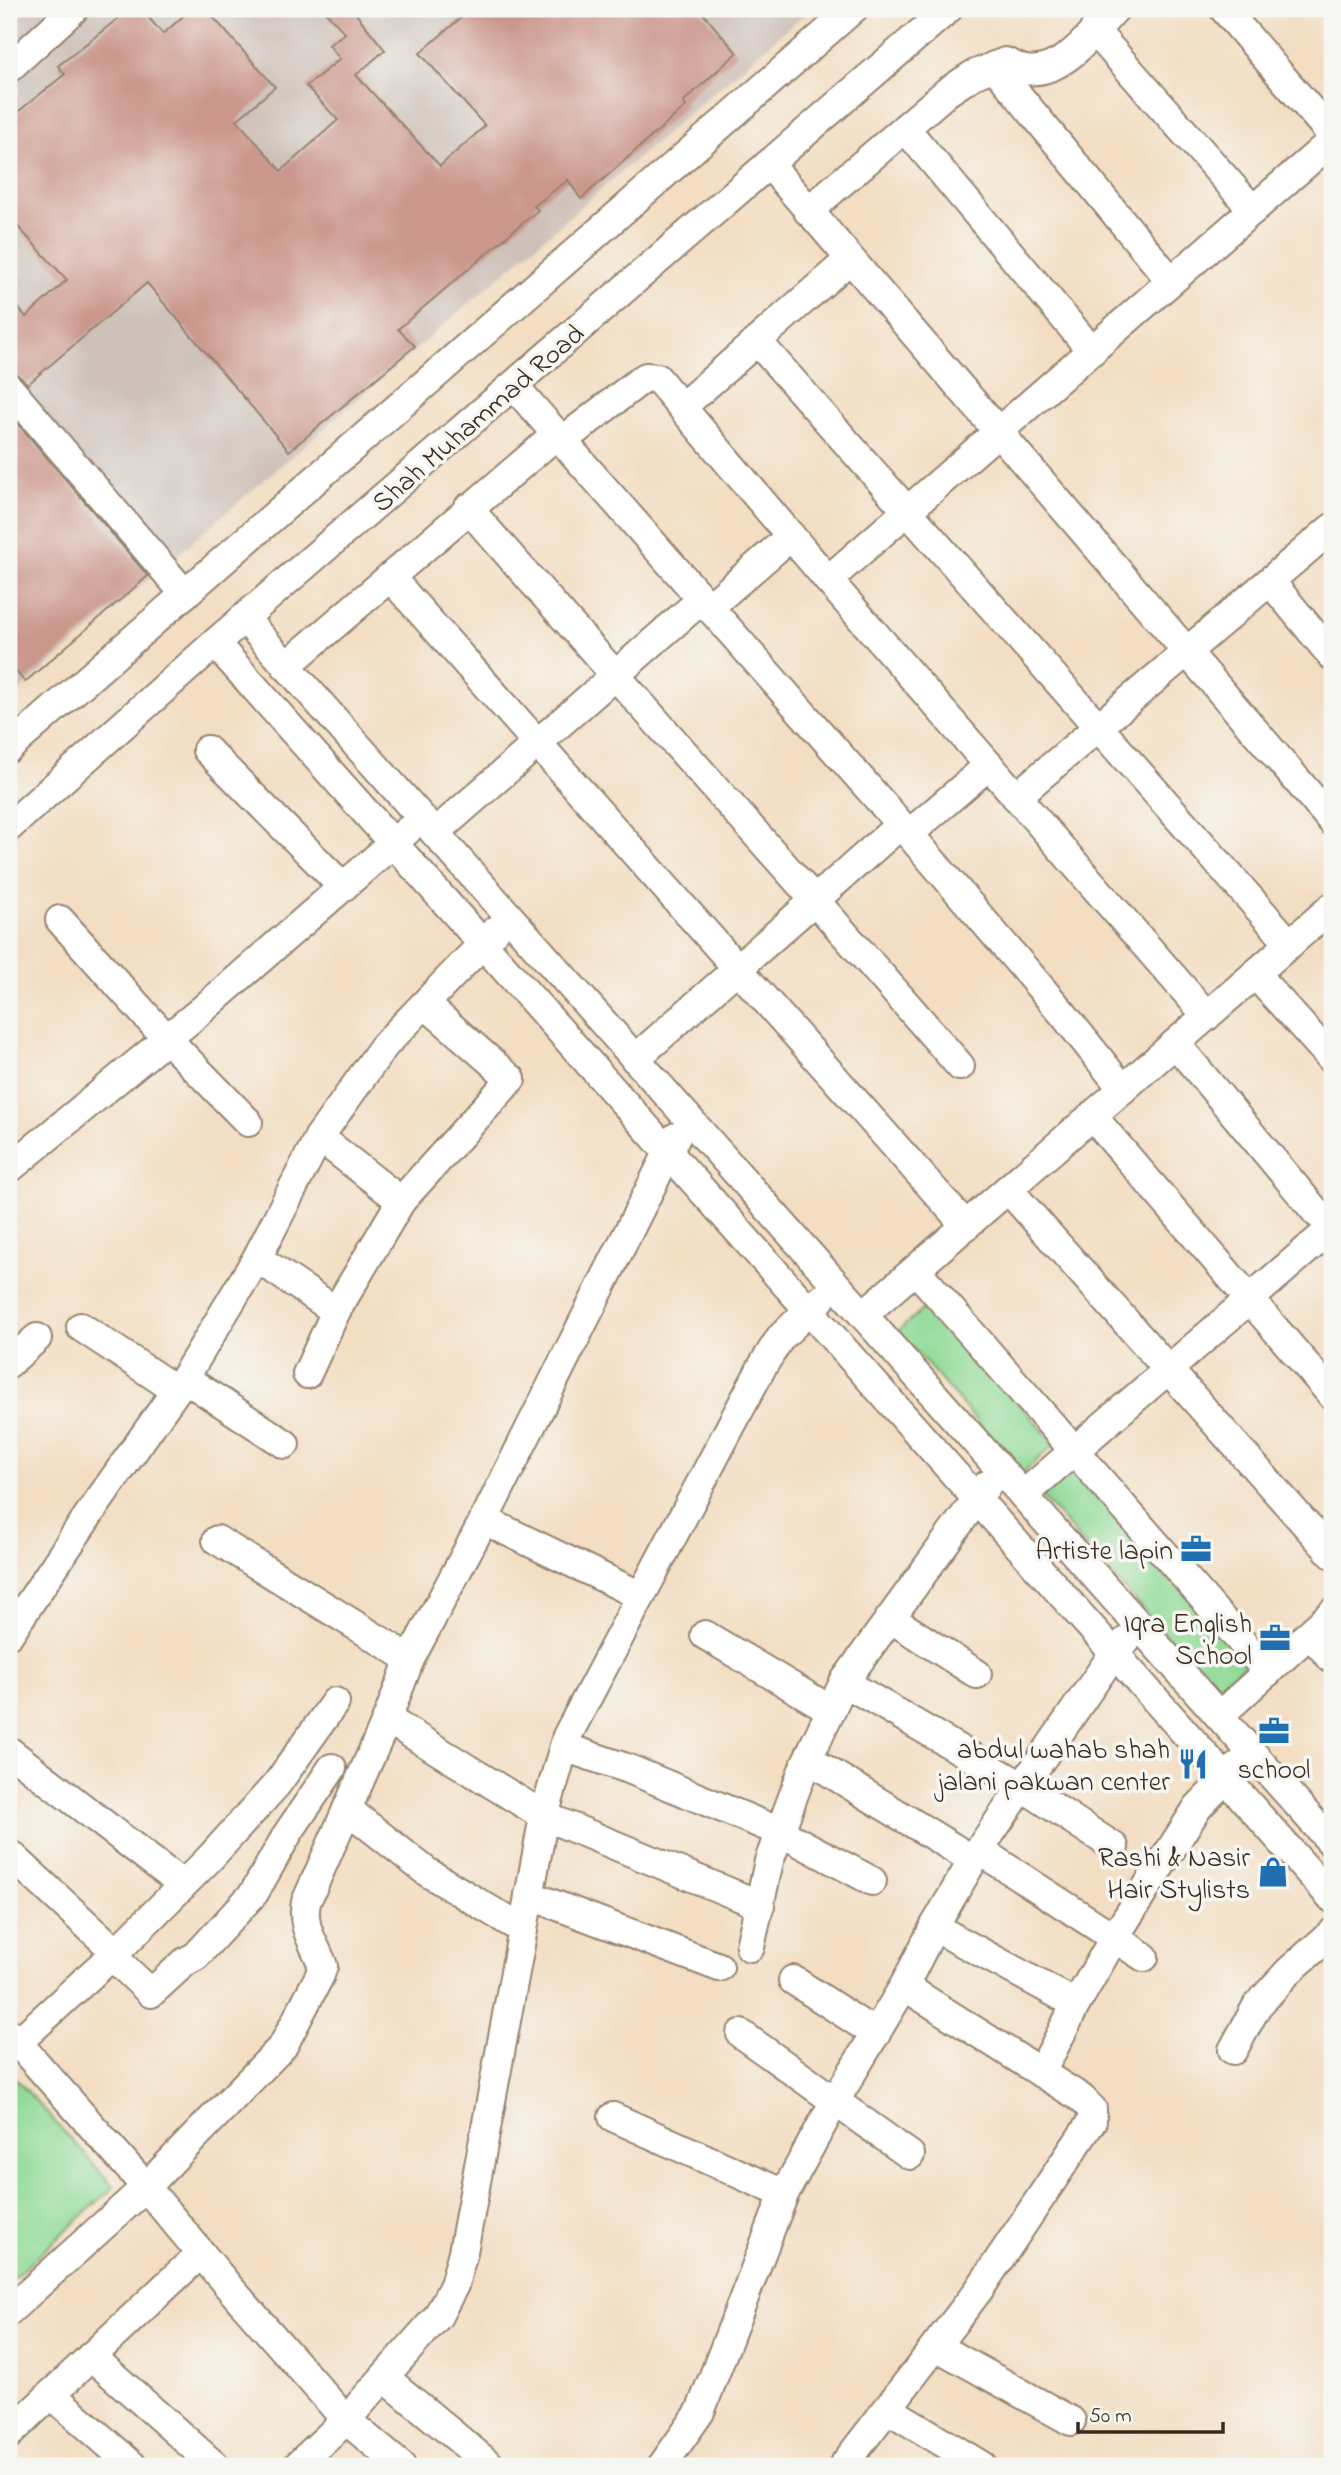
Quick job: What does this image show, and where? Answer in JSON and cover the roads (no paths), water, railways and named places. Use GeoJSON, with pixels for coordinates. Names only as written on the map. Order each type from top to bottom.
{"type":"FeatureCollection","features":[{"type":"Feature","properties":{"kind":"street"},"geometry":{"type":"LineString","coordinates":[[9,68],[74,9]]}},
{"type":"Feature","properties":{"kind":"street","name":"Shah Muhammad Road"},"geometry":{"type":"LineString","coordinates":[[9,748],[853,9]]}},
{"type":"Feature","properties":{"kind":"street","name":"Shah Muhammad Road"},"geometry":{"type":"LineString","coordinates":[[9,827],[215,643],[948,9]]}},
{"type":"Feature","properties":{"kind":"street"},"geometry":{"type":"LineString","coordinates":[[808,211],[947,92],[973,75],[1005,62],[1026,70],[1051,67],[1078,48],[1115,9]]}},
{"type":"Feature","properties":{"kind":"street"},"geometry":{"type":"LineString","coordinates":[[1224,9],[1332,135]]}},
{"type":"Feature","properties":{"kind":"street"},"geometry":{"type":"LineString","coordinates":[[1094,30],[1253,210]]}},
{"type":"Feature","properties":{"kind":"street"},"geometry":{"type":"LineString","coordinates":[[994,66],[1171,281]]}},
{"type":"Feature","properties":{"kind":"street"},"geometry":{"type":"LineString","coordinates":[[905,128],[1092,351]]}},
{"type":"Feature","properties":{"kind":"street"},"geometry":{"type":"LineString","coordinates":[[828,580],[1332,141]]}},
{"type":"Feature","properties":{"kind":"street"},"geometry":{"type":"LineString","coordinates":[[769,164],[1332,821]]}},
{"type":"Feature","properties":{"kind":"street"},"geometry":{"type":"LineString","coordinates":[[683,406],[850,259]]}},
{"type":"Feature","properties":{"kind":"street"},"geometry":{"type":"LineString","coordinates":[[757,341],[1290,944]]}},
{"type":"Feature","properties":{"kind":"street"},"geometry":{"type":"LineString","coordinates":[[286,666],[468,508],[559,438],[646,377],[657,378],[828,580],[1207,1016]]}},
{"type":"Feature","properties":{"kind":"street"},"geometry":{"type":"LineString","coordinates":[[514,386],[904,830],[1064,1015],[1123,1089]]}},
{"type":"Feature","properties":{"kind":"street"},"geometry":{"type":"LineString","coordinates":[[9,388],[185,594]]}},
{"type":"Feature","properties":{"kind":"street"},"geometry":{"type":"LineString","coordinates":[[468,508],[960,1066]]}},
{"type":"Feature","properties":{"kind":"street"},"geometry":{"type":"LineString","coordinates":[[1016,797],[1332,528]]}},
{"type":"Feature","properties":{"kind":"street"},"geometry":{"type":"LineString","coordinates":[[9,1169],[167,1039],[393,843],[428,825],[538,743],[614,676],[791,536]]}},
{"type":"Feature","properties":{"kind":"street"},"geometry":{"type":"LineString","coordinates":[[390,577],[965,1226]]}},
{"type":"Feature","properties":{"kind":"street"},"geometry":{"type":"LineString","coordinates":[[1270,581],[1332,656]]}},
{"type":"Feature","properties":{"kind":"street"},"geometry":{"type":"LineString","coordinates":[[244,618],[1332,1843]]}},
{"type":"Feature","properties":{"kind":"street"},"geometry":{"type":"LineString","coordinates":[[215,643],[1332,1898]]}},
{"type":"Feature","properties":{"kind":"street"},"geometry":{"type":"LineString","coordinates":[[207,750],[343,887]]}},
{"type":"Feature","properties":{"kind":"street"},"geometry":{"type":"LineString","coordinates":[[635,1059],[816,900],[989,765]]}},
{"type":"Feature","properties":{"kind":"street"},"geometry":{"type":"LineString","coordinates":[[863,1315],[1332,907]]}},
{"type":"Feature","properties":{"kind":"street"},"geometry":{"type":"LineString","coordinates":[[9,1634],[180,1384],[257,1258],[319,1137],[384,1046],[509,916]]}},
{"type":"Feature","properties":{"kind":"street"},"geometry":{"type":"LineString","coordinates":[[60,920],[167,1039],[248,1122]]}},
{"type":"Feature","properties":{"kind":"street"},"geometry":{"type":"LineString","coordinates":[[1255,974],[1332,1059]]}},
{"type":"Feature","properties":{"kind":"street"},"geometry":{"type":"LineString","coordinates":[[307,1374],[335,1311],[401,1200],[511,1079],[425,1004]]}},
{"type":"Feature","properties":{"kind":"street"},"geometry":{"type":"LineString","coordinates":[[1023,1495],[1332,1226],[1317,1213],[1175,1044]]}},
{"type":"Feature","properties":{"kind":"street"},"geometry":{"type":"LineString","coordinates":[[9,2311],[146,2187],[282,2046],[323,1966],[306,1928],[303,1916],[306,1902],[387,1719],[410,1659],[484,1520],[686,1116]]}},
{"type":"Feature","properties":{"kind":"street"},"geometry":{"type":"LineString","coordinates":[[1092,1116],[1332,1395]]}},
{"type":"Feature","properties":{"kind":"street"},"geometry":{"type":"LineString","coordinates":[[319,1137],[401,1200]]}},
{"type":"Feature","properties":{"kind":"street"},"geometry":{"type":"LineString","coordinates":[[1008,1189],[1332,1554]]}},
{"type":"Feature","properties":{"kind":"street"},"geometry":{"type":"LineString","coordinates":[[257,1258],[335,1311]]}},
{"type":"Feature","properties":{"kind":"street"},"geometry":{"type":"LineString","coordinates":[[916,1270],[1268,1672]]}},
{"type":"Feature","properties":{"kind":"street"},"geometry":{"type":"LineString","coordinates":[[297,2466],[346,2420],[438,2316],[454,2285],[544,1816],[567,1736],[762,1367],[780,1338],[836,1285]]}},
{"type":"Feature","properties":{"kind":"street"},"geometry":{"type":"LineString","coordinates":[[81,1327],[285,1444]]}},
{"type":"Feature","properties":{"kind":"street"},"geometry":{"type":"LineString","coordinates":[[9,1363],[37,1338]]}},
{"type":"Feature","properties":{"kind":"street"},"geometry":{"type":"LineString","coordinates":[[750,1947],[769,1861],[808,1759],[844,1682],[976,1498],[1001,1470]]}},
{"type":"Feature","properties":{"kind":"street"},"geometry":{"type":"LineString","coordinates":[[484,1520],[641,1597]]}},
{"type":"Feature","properties":{"kind":"street"},"geometry":{"type":"LineString","coordinates":[[217,1540],[410,1659]]}},
{"type":"Feature","properties":{"kind":"street"},"geometry":{"type":"LineString","coordinates":[[1219,1716],[1332,1613]]}},
{"type":"Feature","properties":{"kind":"street"},"geometry":{"type":"LineString","coordinates":[[890,1618],[977,1674]]}},
{"type":"Feature","properties":{"kind":"street"},"geometry":{"type":"LineString","coordinates":[[662,2466],[700,2412],[784,2194],[835,2101],[904,1986],[934,1927],[976,1855],[1114,1653],[1140,1627]]}},
{"type":"Feature","properties":{"kind":"street"},"geometry":{"type":"LineString","coordinates":[[1310,1634],[1332,1659]]}},
{"type":"Feature","properties":{"kind":"street"},"geometry":{"type":"LineString","coordinates":[[705,1635],[831,1710]]}},
{"type":"Feature","properties":{"kind":"street"},"geometry":{"type":"LineString","coordinates":[[844,1682],[1023,1787],[1114,1847]]}},
{"type":"Feature","properties":{"kind":"street"},"geometry":{"type":"LineString","coordinates":[[335,1702],[277,1784],[183,1885],[114,1954],[13,2038],[146,2187],[346,2420],[401,2466]]}},
{"type":"Feature","properties":{"kind":"street"},"geometry":{"type":"LineString","coordinates":[[387,1719],[544,1816],[760,1905]]}},
{"type":"Feature","properties":{"kind":"street"},"geometry":{"type":"LineString","coordinates":[[564,1747],[629,1769],[780,1832],[872,1881]]}},
{"type":"Feature","properties":{"kind":"street"},"geometry":{"type":"LineString","coordinates":[[9,1751],[183,1885]]}},
{"type":"Feature","properties":{"kind":"street"},"geometry":{"type":"LineString","coordinates":[[1041,2073],[1114,1938],[1198,1807],[1251,1752]]}},
{"type":"Feature","properties":{"kind":"street"},"geometry":{"type":"LineString","coordinates":[[808,1759],[976,1855],[1144,1957]]}},
{"type":"Feature","properties":{"kind":"street"},"geometry":{"type":"LineString","coordinates":[[9,1853],[151,1993],[185,1962],[196,1956],[254,1893],[288,1833],[332,1768]]}},
{"type":"Feature","properties":{"kind":"street"},"geometry":{"type":"LineString","coordinates":[[347,1809],[427,1872],[523,1930]]}},
{"type":"Feature","properties":{"kind":"street"},"geometry":{"type":"LineString","coordinates":[[529,1895],[719,1968]]}},
{"type":"Feature","properties":{"kind":"street"},"geometry":{"type":"LineString","coordinates":[[934,1927],[1076,2004]]}},
{"type":"Feature","properties":{"kind":"street"},"geometry":{"type":"LineString","coordinates":[[1233,2050],[1257,2006],[1289,1971],[1332,1934]]}},
{"type":"Feature","properties":{"kind":"street"},"geometry":{"type":"LineString","coordinates":[[793,1980],[876,2034]]}},
{"type":"Feature","properties":{"kind":"street"},"geometry":{"type":"LineString","coordinates":[[855,2462],[888,2409],[978,2291],[1092,2121],[1092,2109],[1081,2098],[904,1986]]}},
{"type":"Feature","properties":{"kind":"street"},"geometry":{"type":"LineString","coordinates":[[741,2034],[910,2155]]}},
{"type":"Feature","properties":{"kind":"street"},"geometry":{"type":"LineString","coordinates":[[613,2117],[784,2194]]}},
{"type":"Feature","properties":{"kind":"street"},"geometry":{"type":"LineString","coordinates":[[9,2434],[201,2253]]}},
{"type":"Feature","properties":{"kind":"street"},"geometry":{"type":"LineString","coordinates":[[936,2346],[1071,2421]]}},
{"type":"Feature","properties":{"kind":"street"},"geometry":{"type":"LineString","coordinates":[[91,2356],[215,2466]]}},
{"type":"Feature","properties":{"kind":"street"},"geometry":{"type":"LineString","coordinates":[[384,2377],[491,2466]]}},
{"type":"Feature","properties":{"kind":"street"},"geometry":{"type":"LineString","coordinates":[[51,2394],[133,2466]]}},
{"type":"Feature","properties":{"kind":"street"},"geometry":{"type":"LineString","coordinates":[[888,2409],[982,2466]]}},
{"type":"Feature","properties":{"kind":"place","name":"Artiste lapin"},"geometry":{"type":"Point","coordinates":[1196,1549]}},
{"type":"Feature","properties":{"kind":"place","name":"Iqra English School"},"geometry":{"type":"Point","coordinates":[1275,1638]}},
{"type":"Feature","properties":{"kind":"place","name":"school"},"geometry":{"type":"Point","coordinates":[1274,1731]}},
{"type":"Feature","properties":{"kind":"place","name":"abdul wahab shah jalani pakwan center"},"geometry":{"type":"Point","coordinates":[1193,1764]}},
{"type":"Feature","properties":{"kind":"place","name":"Rashi & Nasir Hair Stylists"},"geometry":{"type":"Point","coordinates":[1273,1872]}}]}
